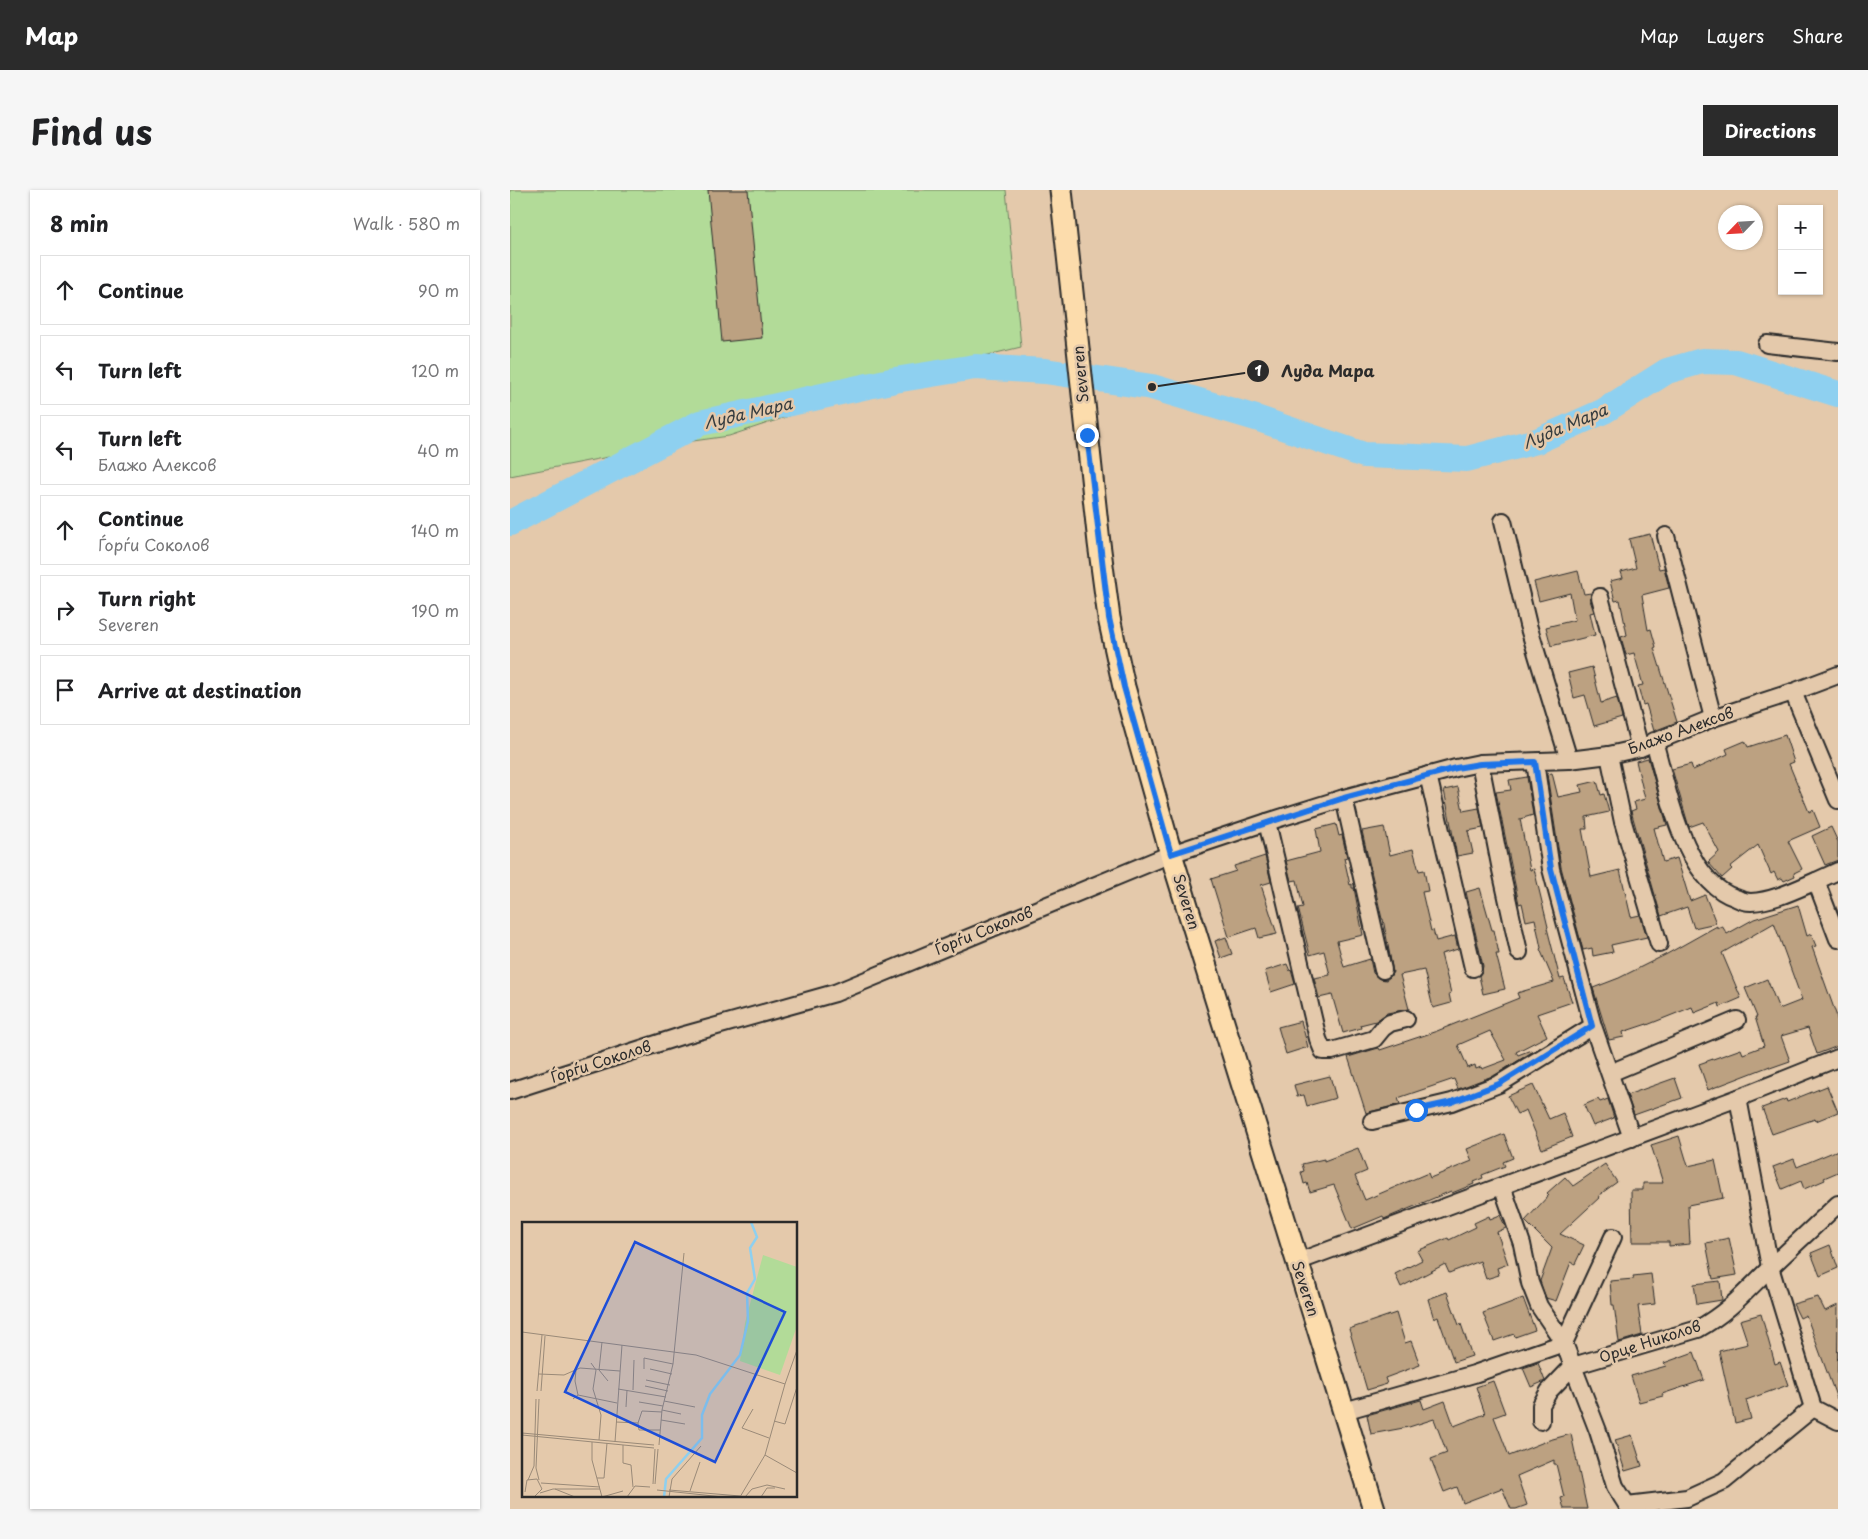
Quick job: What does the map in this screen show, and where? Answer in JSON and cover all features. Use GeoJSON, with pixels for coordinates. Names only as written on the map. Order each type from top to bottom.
{"type":"FeatureCollection","features":[{"type":"Feature","properties":{"kind":"main road","name":"Severen"},"geometry":{"type":"LineString","coordinates":[[1061,190],[1109,618],[1124,687],[1171,854],[1374,1509]]}},
{"type":"Feature","properties":{"kind":"street"},"geometry":{"type":"LineString","coordinates":[[1768,344],[1838,352]]}},
{"type":"Feature","properties":{"kind":"street"},"geometry":{"type":"LineString","coordinates":[[1504,521],[1528,625],[1569,760]]}},
{"type":"Feature","properties":{"kind":"street"},"geometry":{"type":"LineString","coordinates":[[1666,536],[1713,718]]}},
{"type":"Feature","properties":{"kind":"street"},"geometry":{"type":"LineString","coordinates":[[1600,597],[1647,745],[1692,856],[1706,876],[1725,894],[1749,902],[1784,894],[1838,871]]}},
{"type":"Feature","properties":{"kind":"street","name":"Блажо Алексов"},"geometry":{"type":"LineString","coordinates":[[1456,768],[1480,764],[1569,760],[1609,755],[1647,745],[1713,718],[1838,675]]}},
{"type":"Feature","properties":{"kind":"street","name":"Блажо Алексов"},"geometry":{"type":"LineString","coordinates":[[1812,684],[1838,683]]}},
{"type":"Feature","properties":{"kind":"street"},"geometry":{"type":"LineString","coordinates":[[1793,692],[1838,800]]}},
{"type":"Feature","properties":{"kind":"street"},"geometry":{"type":"LineString","coordinates":[[1609,755],[1623,822],[1659,944]]}},
{"type":"Feature","properties":{"kind":"street"},"geometry":{"type":"LineString","coordinates":[[1535,762],[1551,869],[1592,1026],[1632,1138]]}},
{"type":"Feature","properties":{"kind":"street"},"geometry":{"type":"LineString","coordinates":[[1480,764],[1519,952]]}},
{"type":"Feature","properties":{"kind":"street","name":"Ѓорѓи Соколов"},"geometry":{"type":"LineString","coordinates":[[510,1091],[681,1036],[835,993],[1171,854],[1344,798],[1456,768]]}},
{"type":"Feature","properties":{"kind":"street"},"geometry":{"type":"LineString","coordinates":[[1428,775],[1473,968]]}},
{"type":"Feature","properties":{"kind":"street"},"geometry":{"type":"LineString","coordinates":[[1344,798],[1383,970]]}},
{"type":"Feature","properties":{"kind":"street"},"geometry":{"type":"LineString","coordinates":[[1267,822],[1318,1039],[1323,1051],[1332,1051],[1374,1038],[1390,1024],[1406,1019]]}},
{"type":"Feature","properties":{"kind":"street"},"geometry":{"type":"LineString","coordinates":[[1816,882],[1838,939]]}},
{"type":"Feature","properties":{"kind":"street"},"geometry":{"type":"LineString","coordinates":[[1610,1073],[1737,1020]]}},
{"type":"Feature","properties":{"kind":"street"},"geometry":{"type":"LineString","coordinates":[[1372,1121],[1452,1102],[1499,1084],[1592,1026]]}},
{"type":"Feature","properties":{"kind":"street"},"geometry":{"type":"LineString","coordinates":[[1297,1262],[1632,1138],[1838,1058]]}},
{"type":"Feature","properties":{"kind":"street"},"geometry":{"type":"LineString","coordinates":[[1738,1098],[1770,1267],[1813,1408],[1838,1421]]}},
{"type":"Feature","properties":{"kind":"street"},"geometry":{"type":"LineString","coordinates":[[1502,1186],[1522,1244],[1530,1283],[1539,1306],[1564,1343],[1598,1431],[1615,1486],[1630,1507],[1682,1504],[1724,1481],[1813,1408]]}},
{"type":"Feature","properties":{"kind":"street","name":"Орце Николов"},"geometry":{"type":"LineString","coordinates":[[1541,1421],[1541,1405],[1549,1391],[1573,1366],[1698,1329],[1716,1319],[1731,1308],[1770,1267],[1838,1204]]}},
{"type":"Feature","properties":{"kind":"street"},"geometry":{"type":"LineString","coordinates":[[1344,1411],[1474,1374],[1564,1343],[1613,1237]]}},
{"type":"Feature","properties":{"kind":"green space"},"geometry":{"type":"Polygon","coordinates":[[[510,190],[1006,190],[1021,347],[930,369],[729,436],[686,442],[510,476],[510,190]]]}},
{"type":"Feature","properties":{"kind":"building"},"geometry":{"type":"Polygon","coordinates":[[[708,190],[748,190],[762,338],[722,342],[708,190]]]}},
{"type":"Feature","properties":{"kind":"building"},"geometry":{"type":"Polygon","coordinates":[[[1650,534],[1659,569],[1664,568],[1669,588],[1642,595],[1648,630],[1651,629],[1656,647],[1654,648],[1677,722],[1654,731],[1646,704],[1643,705],[1638,686],[1643,685],[1634,653],[1626,655],[1621,637],[1627,635],[1620,600],[1615,601],[1610,581],[1623,578],[1621,572],[1636,568],[1629,539],[1650,534]]]}},
{"type":"Feature","properties":{"kind":"building"},"geometry":{"type":"Polygon","coordinates":[[[1578,571],[1584,594],[1591,593],[1590,600],[1594,612],[1590,613],[1595,635],[1551,646],[1546,627],[1575,620],[1570,593],[1539,601],[1534,582],[1578,571]]]}},
{"type":"Feature","properties":{"kind":"building"},"geometry":{"type":"Polygon","coordinates":[[[1592,667],[1601,703],[1617,698],[1622,718],[1594,726],[1585,695],[1574,698],[1568,673],[1592,667]]]}},
{"type":"Feature","properties":{"kind":"building"},"geometry":{"type":"Polygon","coordinates":[[[1785,735],[1794,762],[1789,764],[1809,812],[1813,810],[1820,827],[1788,841],[1802,869],[1794,873],[1795,876],[1784,881],[1782,878],[1778,880],[1774,872],[1771,874],[1758,845],[1730,867],[1732,869],[1722,878],[1708,862],[1719,852],[1703,822],[1689,827],[1672,769],[1691,764],[1693,770],[1728,754],[1726,749],[1745,741],[1748,747],[1785,735]]]}},
{"type":"Feature","properties":{"kind":"building"},"geometry":{"type":"Polygon","coordinates":[[[1648,758],[1667,825],[1654,828],[1663,862],[1677,858],[1690,901],[1705,895],[1716,923],[1694,928],[1687,907],[1661,916],[1631,811],[1636,809],[1634,802],[1645,799],[1636,761],[1648,758]]]}},
{"type":"Feature","properties":{"kind":"building"},"geometry":{"type":"Polygon","coordinates":[[[1552,773],[1558,797],[1582,792],[1580,785],[1597,781],[1601,795],[1604,794],[1609,812],[1586,817],[1587,829],[1582,829],[1591,877],[1620,870],[1631,917],[1640,915],[1647,937],[1611,945],[1613,952],[1593,956],[1592,948],[1583,950],[1561,867],[1547,774],[1552,773]]]}},
{"type":"Feature","properties":{"kind":"building"},"geometry":{"type":"Polygon","coordinates":[[[1527,777],[1533,815],[1520,819],[1530,870],[1534,869],[1560,979],[1564,978],[1572,1002],[1537,1014],[1547,1036],[1516,1052],[1518,1055],[1531,1050],[1532,1052],[1495,1075],[1458,1089],[1454,1079],[1398,1098],[1400,1104],[1366,1113],[1348,1057],[1379,1048],[1380,1050],[1437,1031],[1519,998],[1517,993],[1554,982],[1540,949],[1535,919],[1526,921],[1522,903],[1519,904],[1496,792],[1511,790],[1509,780],[1527,777]],[[1490,1031],[1458,1045],[1468,1068],[1475,1065],[1476,1069],[1481,1067],[1482,1069],[1506,1060],[1490,1031]]]}},
{"type":"Feature","properties":{"kind":"building"},"geometry":{"type":"Polygon","coordinates":[[[1458,787],[1463,811],[1479,808],[1483,828],[1468,831],[1473,853],[1457,856],[1444,790],[1458,787]]]}},
{"type":"Feature","properties":{"kind":"building"},"geometry":{"type":"Polygon","coordinates":[[[1336,824],[1339,836],[1342,835],[1347,857],[1344,858],[1350,885],[1352,884],[1352,888],[1354,888],[1363,935],[1337,941],[1344,967],[1370,959],[1373,973],[1380,979],[1386,980],[1393,972],[1383,919],[1362,831],[1384,827],[1390,855],[1413,849],[1419,871],[1424,870],[1428,891],[1422,892],[1431,931],[1433,930],[1436,941],[1455,936],[1458,949],[1441,954],[1451,993],[1449,994],[1451,1003],[1433,1008],[1424,970],[1400,975],[1409,1009],[1387,1013],[1376,1021],[1360,1025],[1361,1028],[1343,1033],[1332,995],[1319,998],[1314,978],[1330,975],[1324,951],[1310,955],[1298,908],[1303,907],[1297,880],[1291,881],[1286,861],[1320,852],[1316,829],[1336,824]]]}},
{"type":"Feature","properties":{"kind":"building"},"geometry":{"type":"Polygon","coordinates":[[[1831,827],[1838,842],[1838,860],[1825,865],[1812,836],[1831,827]]]}},
{"type":"Feature","properties":{"kind":"building"},"geometry":{"type":"Polygon","coordinates":[[[1265,856],[1271,882],[1261,885],[1277,934],[1259,938],[1256,928],[1229,937],[1211,879],[1236,871],[1234,866],[1265,856]]]}},
{"type":"Feature","properties":{"kind":"building"},"geometry":{"type":"Polygon","coordinates":[[[1480,888],[1492,930],[1494,930],[1499,954],[1496,954],[1505,989],[1483,994],[1479,976],[1483,966],[1466,892],[1480,888]]]}},
{"type":"Feature","properties":{"kind":"building"},"geometry":{"type":"Polygon","coordinates":[[[1798,905],[1807,936],[1811,934],[1816,946],[1812,947],[1836,1014],[1838,1046],[1817,1054],[1808,1028],[1781,1036],[1790,1061],[1770,1068],[1770,1066],[1708,1090],[1699,1064],[1741,1049],[1743,1054],[1764,1046],[1755,1017],[1757,1017],[1745,988],[1767,979],[1779,1009],[1802,1000],[1774,923],[1722,953],[1741,998],[1720,1007],[1719,1003],[1694,1013],[1692,1007],[1647,1025],[1623,1032],[1624,1037],[1609,1040],[1593,988],[1619,978],[1667,954],[1717,926],[1717,928],[1722,926],[1727,934],[1754,919],[1798,905]]]}},
{"type":"Feature","properties":{"kind":"building"},"geometry":{"type":"Polygon","coordinates":[[[1226,937],[1232,954],[1221,958],[1215,941],[1226,937]]]}},
{"type":"Feature","properties":{"kind":"building"},"geometry":{"type":"Polygon","coordinates":[[[1287,964],[1295,984],[1271,992],[1265,971],[1287,964]]]}},
{"type":"Feature","properties":{"kind":"building"},"geometry":{"type":"Polygon","coordinates":[[[1301,1021],[1308,1047],[1286,1054],[1278,1027],[1301,1021]]]}},
{"type":"Feature","properties":{"kind":"building"},"geometry":{"type":"Polygon","coordinates":[[[1330,1076],[1336,1098],[1307,1106],[1304,1095],[1297,1096],[1294,1085],[1330,1076]]]}},
{"type":"Feature","properties":{"kind":"building"},"geometry":{"type":"Polygon","coordinates":[[[1675,1078],[1682,1098],[1634,1115],[1627,1095],[1675,1078]]]}},
{"type":"Feature","properties":{"kind":"building"},"geometry":{"type":"Polygon","coordinates":[[[1533,1085],[1549,1119],[1563,1113],[1572,1137],[1542,1149],[1526,1110],[1517,1114],[1508,1096],[1533,1085]]]}},
{"type":"Feature","properties":{"kind":"building"},"geometry":{"type":"Polygon","coordinates":[[[1827,1086],[1838,1112],[1816,1121],[1815,1119],[1772,1134],[1762,1108],[1786,1099],[1787,1102],[1827,1086]]]}},
{"type":"Feature","properties":{"kind":"building"},"geometry":{"type":"Polygon","coordinates":[[[1598,1099],[1600,1102],[1608,1099],[1614,1118],[1593,1126],[1584,1105],[1598,1099]]]}},
{"type":"Feature","properties":{"kind":"building"},"geometry":{"type":"Polygon","coordinates":[[[1504,1134],[1513,1158],[1503,1162],[1505,1166],[1482,1175],[1483,1178],[1473,1182],[1474,1184],[1452,1193],[1451,1191],[1384,1219],[1383,1216],[1352,1229],[1334,1185],[1310,1192],[1307,1183],[1304,1184],[1301,1172],[1304,1171],[1302,1164],[1324,1159],[1324,1161],[1358,1148],[1367,1171],[1355,1176],[1365,1200],[1428,1173],[1430,1178],[1472,1161],[1467,1149],[1504,1134]]]}},
{"type":"Feature","properties":{"kind":"building"},"geometry":{"type":"Polygon","coordinates":[[[1679,1136],[1688,1166],[1715,1160],[1723,1198],[1688,1205],[1690,1244],[1669,1246],[1669,1242],[1632,1242],[1631,1190],[1643,1190],[1643,1183],[1663,1183],[1651,1145],[1679,1136]]]}},
{"type":"Feature","properties":{"kind":"building"},"geometry":{"type":"Polygon","coordinates":[[[1838,1150],[1838,1172],[1804,1189],[1801,1181],[1782,1189],[1773,1167],[1794,1159],[1797,1167],[1838,1150]]]}},
{"type":"Feature","properties":{"kind":"building"},"geometry":{"type":"Polygon","coordinates":[[[1605,1164],[1617,1182],[1599,1195],[1600,1197],[1560,1234],[1584,1245],[1575,1264],[1571,1262],[1556,1301],[1546,1298],[1540,1281],[1552,1248],[1525,1221],[1549,1195],[1547,1193],[1565,1177],[1573,1186],[1605,1164]]]}},
{"type":"Feature","properties":{"kind":"building"},"geometry":{"type":"Polygon","coordinates":[[[1500,1215],[1506,1228],[1497,1232],[1508,1264],[1497,1268],[1499,1275],[1486,1279],[1480,1261],[1449,1273],[1445,1264],[1401,1287],[1395,1274],[1422,1260],[1417,1251],[1448,1238],[1449,1240],[1476,1227],[1474,1223],[1489,1216],[1490,1219],[1500,1215]]]}},
{"type":"Feature","properties":{"kind":"building"},"geometry":{"type":"Polygon","coordinates":[[[1729,1238],[1737,1275],[1713,1279],[1706,1243],[1729,1238]]]}},
{"type":"Feature","properties":{"kind":"building"},"geometry":{"type":"Polygon","coordinates":[[[1830,1245],[1838,1268],[1820,1276],[1811,1253],[1830,1245]]]}},
{"type":"Feature","properties":{"kind":"building"},"geometry":{"type":"Polygon","coordinates":[[[1651,1274],[1655,1304],[1638,1306],[1642,1335],[1619,1342],[1614,1305],[1612,1305],[1610,1281],[1634,1279],[1633,1276],[1651,1274]]]}},
{"type":"Feature","properties":{"kind":"building"},"geometry":{"type":"Polygon","coordinates":[[[1720,1281],[1722,1300],[1697,1304],[1694,1284],[1720,1281]]]}},
{"type":"Feature","properties":{"kind":"building"},"geometry":{"type":"Polygon","coordinates":[[[1447,1292],[1472,1356],[1454,1362],[1438,1317],[1434,1319],[1428,1299],[1447,1292]]]}},
{"type":"Feature","properties":{"kind":"building"},"geometry":{"type":"Polygon","coordinates":[[[1818,1297],[1825,1311],[1838,1305],[1837,1399],[1806,1315],[1800,1318],[1793,1304],[1818,1297]]]}},
{"type":"Feature","properties":{"kind":"building"},"geometry":{"type":"Polygon","coordinates":[[[1523,1298],[1535,1330],[1515,1337],[1514,1334],[1494,1341],[1483,1313],[1523,1298]]]}},
{"type":"Feature","properties":{"kind":"building"},"geometry":{"type":"Polygon","coordinates":[[[1396,1313],[1405,1343],[1411,1341],[1420,1365],[1385,1378],[1387,1384],[1367,1390],[1349,1329],[1396,1313]]]}},
{"type":"Feature","properties":{"kind":"building"},"geometry":{"type":"Polygon","coordinates":[[[1761,1314],[1775,1364],[1780,1362],[1788,1385],[1746,1400],[1751,1419],[1735,1423],[1719,1351],[1748,1344],[1740,1320],[1761,1314]]]}},
{"type":"Feature","properties":{"kind":"building"},"geometry":{"type":"Polygon","coordinates":[[[1694,1352],[1704,1380],[1662,1394],[1663,1396],[1639,1402],[1631,1376],[1666,1366],[1664,1363],[1694,1352]]]}},
{"type":"Feature","properties":{"kind":"building"},"geometry":{"type":"Polygon","coordinates":[[[1538,1363],[1545,1381],[1531,1387],[1523,1368],[1538,1363]]]}},
{"type":"Feature","properties":{"kind":"building"},"geometry":{"type":"Polygon","coordinates":[[[1493,1381],[1505,1413],[1494,1417],[1509,1456],[1549,1440],[1571,1434],[1587,1509],[1564,1509],[1561,1498],[1564,1497],[1554,1460],[1517,1476],[1527,1505],[1511,1509],[1502,1488],[1463,1503],[1457,1487],[1444,1492],[1431,1459],[1447,1453],[1434,1419],[1409,1427],[1371,1434],[1367,1415],[1421,1400],[1424,1409],[1445,1401],[1454,1426],[1485,1414],[1476,1387],[1493,1381]]]}},
{"type":"Feature","properties":{"kind":"building"},"geometry":{"type":"Polygon","coordinates":[[[1632,1435],[1642,1466],[1625,1471],[1615,1440],[1632,1435]]]}},
{"type":"Feature","properties":{"kind":"waterway","name":"Луда Мара"},"geometry":{"type":"LineString","coordinates":[[510,523],[700,423],[895,380],[975,367],[1045,371],[1152,387],[1256,418],[1364,455],[1467,459],[1537,441],[1604,411],[1667,371],[1702,361],[1736,362],[1838,394]]}},
{"type":"Feature","properties":{"kind":"place","name":"Луда Мара"},"geometry":{"type":"Point","coordinates":[1152,387]}},
{"type":"Feature","properties":{"kind":"route"},"geometry":{"type":"LineString","coordinates":[[1087,435],[1109,618],[1124,687],[1171,854],[1344,798],[1428,775],[1480,764],[1535,762],[1551,869],[1592,1026],[1499,1084],[1452,1102],[1416,1110]]}}]}
